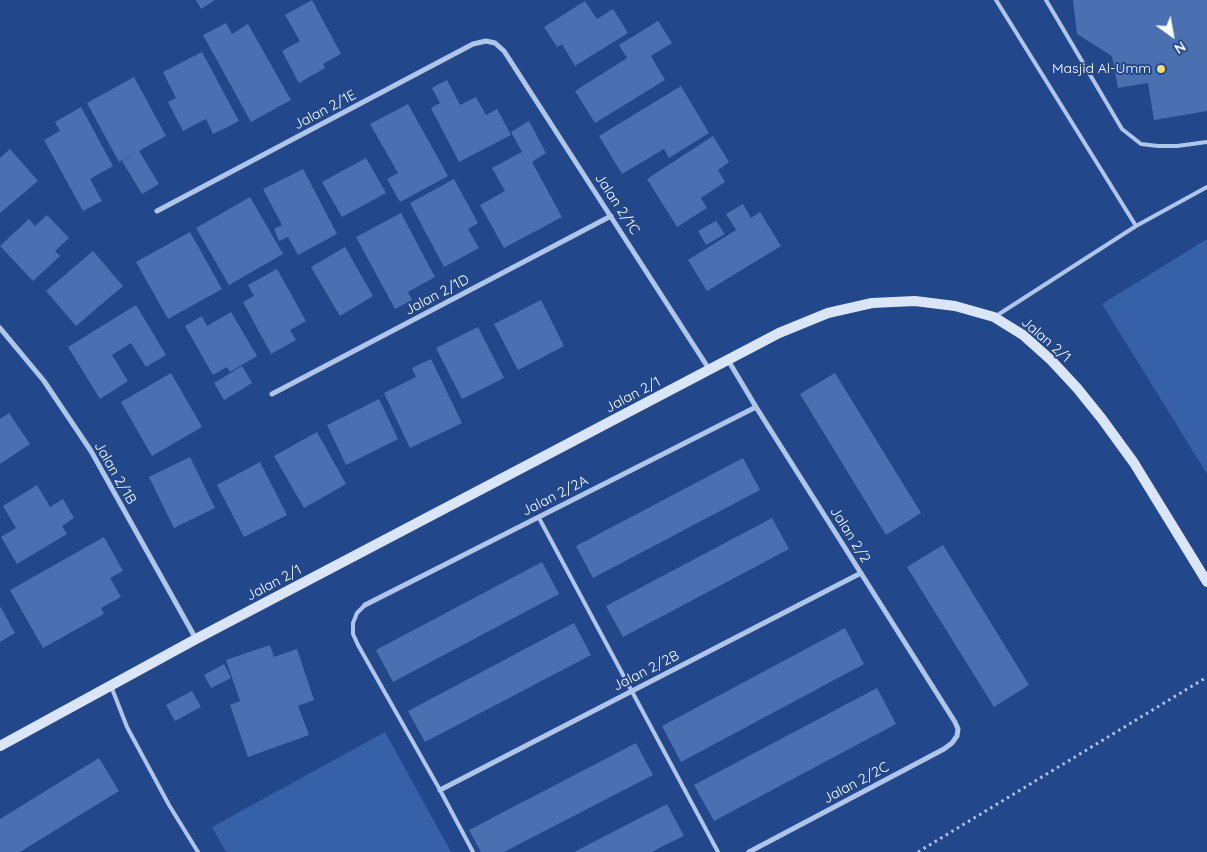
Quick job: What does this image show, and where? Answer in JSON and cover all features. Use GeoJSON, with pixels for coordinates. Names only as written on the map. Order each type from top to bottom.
{"type":"FeatureCollection","features":[{"type":"Feature","properties":{"kind":"street","name":"Jalan 2/1E"},"geometry":{"type":"LineString","coordinates":[[157,211],[474,44],[486,41],[495,44],[504,51]]}},
{"type":"Feature","properties":{"kind":"street","name":"Jalan 2/1C"},"geometry":{"type":"LineString","coordinates":[[504,51],[710,370]]}},
{"type":"Feature","properties":{"kind":"street","name":"Jalan 2/1D"},"geometry":{"type":"LineString","coordinates":[[272,394],[611,216]]}},
{"type":"Feature","properties":{"kind":"street","name":"Jalan 2/1"},"geometry":{"type":"LineString","coordinates":[[0,746],[196,639],[779,333],[828,313],[872,303],[915,301],[956,306],[994,317],[1023,335],[1051,360],[1077,388],[1134,463],[1207,582]]}},
{"type":"Feature","properties":{"kind":"street","name":"Jalan 2/1B"},"geometry":{"type":"LineString","coordinates":[[0,328],[44,381],[91,451],[196,639]]}},
{"type":"Feature","properties":{"kind":"street","name":"Jalan 2/2"},"geometry":{"type":"LineString","coordinates":[[727,360],[956,722]]}},
{"type":"Feature","properties":{"kind":"street","name":"Jalan 2/2A"},"geometry":{"type":"LineString","coordinates":[[365,605],[756,407]]}},
{"type":"Feature","properties":{"kind":"street","name":"Jalan 2/2B"},"geometry":{"type":"LineString","coordinates":[[440,790],[861,573]]}},
{"type":"Feature","properties":{"kind":"street","name":"Jalan 2/2C"},"geometry":{"type":"LineString","coordinates":[[749,852],[952,744],[957,736],[956,722]]}},
{"type":"Feature","properties":{"kind":"lane"},"geometry":{"type":"LineString","coordinates":[[996,0],[1136,226]]}},
{"type":"Feature","properties":{"kind":"lane"},"geometry":{"type":"LineString","coordinates":[[1046,0],[1122,129],[1141,144],[1177,146],[1207,142]]}},
{"type":"Feature","properties":{"kind":"lane"},"geometry":{"type":"LineString","coordinates":[[994,317],[1136,226],[1207,187]]}},
{"type":"Feature","properties":{"kind":"lane"},"geometry":{"type":"LineString","coordinates":[[539,518],[718,852]]}},
{"type":"Feature","properties":{"kind":"lane"},"geometry":{"type":"LineString","coordinates":[[365,605],[357,613],[352,623],[353,634],[473,852]]}},
{"type":"Feature","properties":{"kind":"lane"},"geometry":{"type":"LineString","coordinates":[[111,686],[131,735],[198,852]]}},
{"type":"Feature","properties":{"kind":"path"},"geometry":{"type":"LineString","coordinates":[[918,852],[1207,678]]}},
{"type":"Feature","properties":{"kind":"shaded area"},"geometry":{"type":"Polygon","coordinates":[[[1207,239],[1207,474],[1102,304],[1207,239]]]}},
{"type":"Feature","properties":{"kind":"shaded area"},"geometry":{"type":"Polygon","coordinates":[[[385,732],[451,852],[226,852],[212,827],[385,732]]]}},
{"type":"Feature","properties":{"kind":"building"},"geometry":{"type":"Polygon","coordinates":[[[196,0],[215,0],[201,9],[196,0]]]}},
{"type":"Feature","properties":{"kind":"building"},"geometry":{"type":"Polygon","coordinates":[[[312,0],[341,54],[323,64],[325,68],[299,83],[282,51],[300,41],[285,15],[312,0]]]}},
{"type":"Feature","properties":{"kind":"building","name":"Masjid Al-Umm"},"geometry":{"type":"Polygon","coordinates":[[[1073,0],[1207,0],[1207,111],[1154,120],[1148,83],[1118,88],[1112,56],[1077,34],[1073,0]]]}},
{"type":"Feature","properties":{"kind":"building"},"geometry":{"type":"Polygon","coordinates":[[[585,1],[597,19],[613,9],[628,33],[575,66],[562,44],[557,47],[544,27],[585,1]]]}},
{"type":"Feature","properties":{"kind":"building"},"geometry":{"type":"Polygon","coordinates":[[[658,21],[672,43],[651,56],[665,80],[595,123],[575,91],[627,58],[619,45],[658,21]]]}},
{"type":"Feature","properties":{"kind":"building"},"geometry":{"type":"Polygon","coordinates":[[[226,23],[232,34],[248,24],[291,100],[251,122],[203,35],[226,23]]]}},
{"type":"Feature","properties":{"kind":"building"},"geometry":{"type":"Polygon","coordinates":[[[202,52],[239,121],[213,134],[206,119],[183,131],[168,102],[176,98],[163,72],[202,52]]]}},
{"type":"Feature","properties":{"kind":"building"},"geometry":{"type":"Polygon","coordinates":[[[134,77],[166,136],[119,162],[87,103],[134,77]]]}},
{"type":"Feature","properties":{"kind":"building"},"geometry":{"type":"Polygon","coordinates":[[[447,80],[460,105],[476,97],[486,115],[497,109],[511,135],[459,162],[431,108],[440,103],[432,88],[447,80]]]}},
{"type":"Feature","properties":{"kind":"building"},"geometry":{"type":"Polygon","coordinates":[[[681,86],[709,133],[669,158],[664,149],[622,174],[599,136],[681,86]]]}},
{"type":"Feature","properties":{"kind":"building"},"geometry":{"type":"Polygon","coordinates":[[[408,104],[448,176],[400,202],[387,179],[398,173],[370,124],[408,104]]]}},
{"type":"Feature","properties":{"kind":"building"},"geometry":{"type":"Polygon","coordinates":[[[81,107],[113,166],[90,179],[102,201],[83,211],[44,140],[60,131],[55,122],[81,107]]]}},
{"type":"Feature","properties":{"kind":"building"},"geometry":{"type":"Polygon","coordinates":[[[529,121],[546,153],[532,162],[562,217],[504,248],[480,205],[505,191],[492,168],[522,152],[511,132],[529,121]]]}},
{"type":"Feature","properties":{"kind":"building"},"geometry":{"type":"Polygon","coordinates":[[[713,136],[729,162],[718,170],[725,182],[701,198],[707,208],[677,227],[647,179],[713,136]]]}},
{"type":"Feature","properties":{"kind":"building"},"geometry":{"type":"Polygon","coordinates":[[[10,149],[38,181],[0,213],[0,158],[10,149]]]}},
{"type":"Feature","properties":{"kind":"building"},"geometry":{"type":"Polygon","coordinates":[[[139,151],[159,184],[142,194],[122,161],[139,151]]]}},
{"type":"Feature","properties":{"kind":"building"},"geometry":{"type":"Polygon","coordinates":[[[366,158],[386,193],[342,217],[322,182],[366,158]]]}},
{"type":"Feature","properties":{"kind":"building"},"geometry":{"type":"Polygon","coordinates":[[[303,169],[337,234],[298,255],[288,237],[279,241],[274,229],[282,225],[263,189],[303,169]]]}},
{"type":"Feature","properties":{"kind":"building"},"geometry":{"type":"Polygon","coordinates":[[[454,179],[478,223],[468,229],[479,248],[444,267],[410,203],[454,179]]]}},
{"type":"Feature","properties":{"kind":"building"},"geometry":{"type":"Polygon","coordinates":[[[250,197],[283,254],[229,285],[196,228],[250,197]]]}},
{"type":"Feature","properties":{"kind":"building"},"geometry":{"type":"Polygon","coordinates":[[[743,204],[751,218],[760,212],[781,246],[707,291],[688,260],[736,230],[726,214],[743,204]]]}},
{"type":"Feature","properties":{"kind":"building"},"geometry":{"type":"Polygon","coordinates":[[[401,213],[435,277],[408,292],[412,300],[395,309],[356,237],[401,213]]]}},
{"type":"Feature","properties":{"kind":"building"},"geometry":{"type":"Polygon","coordinates":[[[47,215],[69,238],[55,251],[60,256],[33,281],[0,246],[29,219],[35,226],[47,215]]]}},
{"type":"Feature","properties":{"kind":"building"},"geometry":{"type":"Polygon","coordinates":[[[716,221],[725,234],[706,245],[698,231],[716,221]]]}},
{"type":"Feature","properties":{"kind":"building"},"geometry":{"type":"Polygon","coordinates":[[[190,232],[222,289],[168,319],[136,262],[190,232]]]}},
{"type":"Feature","properties":{"kind":"building"},"geometry":{"type":"Polygon","coordinates":[[[345,247],[373,296],[340,316],[311,267],[345,247]]]}},
{"type":"Feature","properties":{"kind":"building"},"geometry":{"type":"Polygon","coordinates":[[[93,251],[123,286],[76,326],[46,291],[93,251]]]}},
{"type":"Feature","properties":{"kind":"building"},"geometry":{"type":"Polygon","coordinates":[[[277,269],[306,321],[290,330],[296,340],[271,354],[243,302],[254,296],[248,285],[277,269]]]}},
{"type":"Feature","properties":{"kind":"building"},"geometry":{"type":"Polygon","coordinates":[[[541,300],[564,346],[518,370],[494,324],[541,300]]]}},
{"type":"Feature","properties":{"kind":"building"},"geometry":{"type":"Polygon","coordinates":[[[136,305],[166,355],[146,367],[131,343],[112,355],[128,381],[100,399],[68,347],[136,305]]]}},
{"type":"Feature","properties":{"kind":"building"},"geometry":{"type":"Polygon","coordinates":[[[231,312],[257,356],[230,372],[227,367],[213,375],[185,326],[202,316],[207,326],[231,312]]]}},
{"type":"Feature","properties":{"kind":"building"},"geometry":{"type":"Polygon","coordinates":[[[478,327],[504,378],[462,399],[436,348],[478,327]]]}},
{"type":"Feature","properties":{"kind":"building"},"geometry":{"type":"Polygon","coordinates":[[[431,359],[462,423],[410,448],[384,393],[416,377],[412,368],[431,359]]]}},
{"type":"Feature","properties":{"kind":"building"},"geometry":{"type":"Polygon","coordinates":[[[242,366],[252,383],[224,400],[214,383],[242,366]]]}},
{"type":"Feature","properties":{"kind":"building"},"geometry":{"type":"Polygon","coordinates":[[[171,373],[202,427],[152,456],[121,402],[171,373]]]}},
{"type":"Feature","properties":{"kind":"building"},"geometry":{"type":"Polygon","coordinates":[[[835,373],[921,513],[886,535],[800,394],[835,373]]]}},
{"type":"Feature","properties":{"kind":"building"},"geometry":{"type":"Polygon","coordinates":[[[379,399],[398,439],[346,465],[327,425],[379,399]]]}},
{"type":"Feature","properties":{"kind":"building"},"geometry":{"type":"Polygon","coordinates":[[[9,413],[30,444],[0,464],[0,419],[9,413]]]}},
{"type":"Feature","properties":{"kind":"building"},"geometry":{"type":"Polygon","coordinates":[[[317,432],[346,484],[304,508],[274,456],[317,432]]]}},
{"type":"Feature","properties":{"kind":"building"},"geometry":{"type":"Polygon","coordinates":[[[190,457],[215,508],[174,528],[149,477],[190,457]]]}},
{"type":"Feature","properties":{"kind":"building"},"geometry":{"type":"Polygon","coordinates":[[[743,458],[760,490],[593,578],[576,546],[743,458]]]}},
{"type":"Feature","properties":{"kind":"building"},"geometry":{"type":"Polygon","coordinates":[[[260,462],[287,515],[244,537],[217,485],[260,462]]]}},
{"type":"Feature","properties":{"kind":"building"},"geometry":{"type":"Polygon","coordinates":[[[37,485],[50,507],[63,499],[74,518],[62,526],[67,534],[17,564],[1,537],[16,528],[3,506],[37,485]]]}},
{"type":"Feature","properties":{"kind":"building"},"geometry":{"type":"Polygon","coordinates":[[[772,518],[789,549],[623,637],[606,606],[772,518]]]}},
{"type":"Feature","properties":{"kind":"building"},"geometry":{"type":"Polygon","coordinates":[[[104,537],[123,571],[110,578],[121,597],[101,608],[104,614],[43,648],[10,590],[104,537]]]}},
{"type":"Feature","properties":{"kind":"building"},"geometry":{"type":"Polygon","coordinates":[[[943,545],[1029,685],[994,707],[907,567],[943,545]]]}},
{"type":"Feature","properties":{"kind":"building"},"geometry":{"type":"Polygon","coordinates":[[[542,562],[559,594],[393,682],[376,650],[542,562]]]}},
{"type":"Feature","properties":{"kind":"building"},"geometry":{"type":"Polygon","coordinates":[[[0,606],[15,633],[0,642],[0,606]]]}},
{"type":"Feature","properties":{"kind":"building"},"geometry":{"type":"Polygon","coordinates":[[[574,623],[591,655],[425,742],[408,711],[574,623]]]}},
{"type":"Feature","properties":{"kind":"building"},"geometry":{"type":"Polygon","coordinates":[[[845,628],[864,664],[681,762],[662,726],[845,628]]]}},
{"type":"Feature","properties":{"kind":"building"},"geometry":{"type":"Polygon","coordinates":[[[270,645],[274,657],[297,649],[314,700],[298,706],[309,735],[248,757],[230,705],[240,701],[226,660],[270,645]]]}},
{"type":"Feature","properties":{"kind":"building"},"geometry":{"type":"Polygon","coordinates":[[[224,664],[231,678],[211,688],[204,675],[224,664]]]}},
{"type":"Feature","properties":{"kind":"building"},"geometry":{"type":"Polygon","coordinates":[[[877,688],[896,724],[714,821],[694,785],[877,688]]]}},
{"type":"Feature","properties":{"kind":"building"},"geometry":{"type":"Polygon","coordinates":[[[192,691],[201,707],[175,721],[166,705],[192,691]]]}},
{"type":"Feature","properties":{"kind":"building"},"geometry":{"type":"Polygon","coordinates":[[[636,743],[653,775],[504,852],[481,852],[469,830],[636,743]]]}},
{"type":"Feature","properties":{"kind":"building"},"geometry":{"type":"Polygon","coordinates":[[[99,758],[119,791],[20,852],[0,852],[0,819],[99,758]]]}},
{"type":"Feature","properties":{"kind":"building"},"geometry":{"type":"Polygon","coordinates":[[[667,804],[684,836],[652,852],[574,852],[667,804]]]}},
{"type":"Feature","properties":{"kind":"place","name":"Masjid Al-Umm"},"geometry":{"type":"Point","coordinates":[1161,69]}}]}
